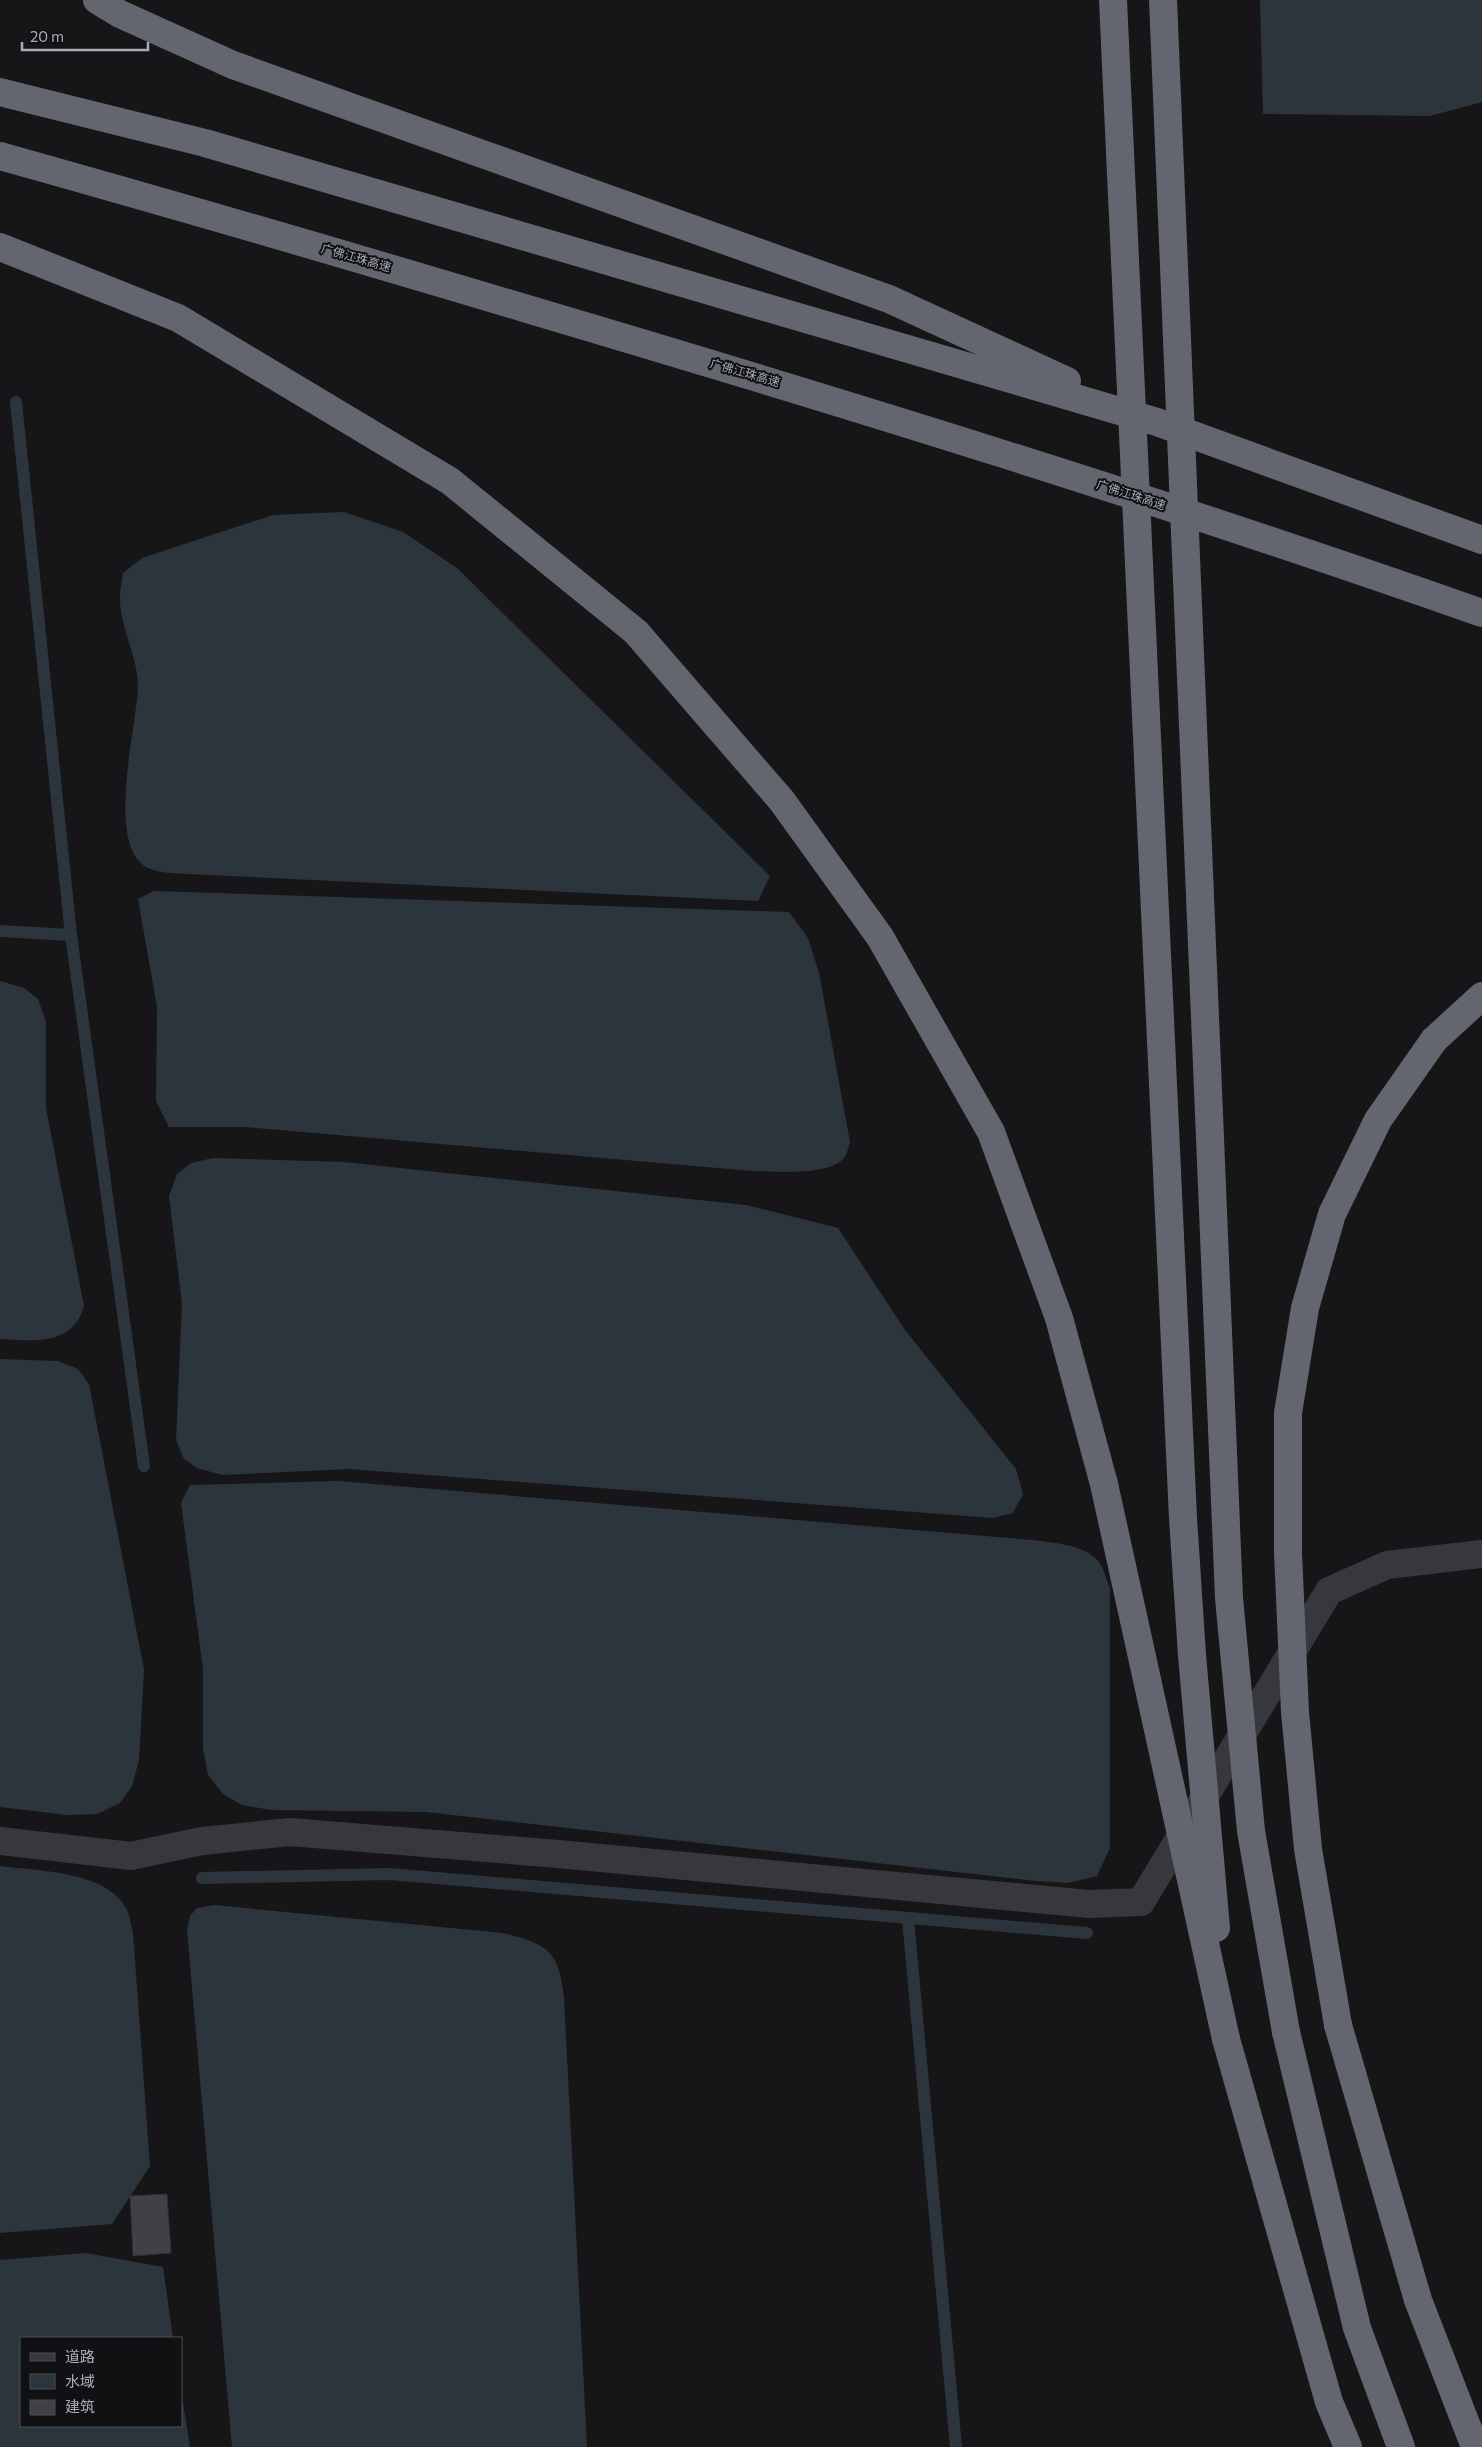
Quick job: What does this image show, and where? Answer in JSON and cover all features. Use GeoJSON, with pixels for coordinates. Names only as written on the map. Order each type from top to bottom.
{"type":"FeatureCollection","features":[{"type":"Feature","properties":{"kind":"highway"},"geometry":{"type":"LineString","coordinates":[[97,0],[120,14],[233,65],[889,300],[1157,422]]}},
{"type":"Feature","properties":{"kind":"highway"},"geometry":{"type":"LineString","coordinates":[[1113,0],[1183,1518],[1192,1655],[1226,2039]]}},
{"type":"Feature","properties":{"kind":"highway"},"geometry":{"type":"LineString","coordinates":[[1163,0],[1229,1598],[1251,1831],[1286,2032],[1357,2328],[1400,2447]]}},
{"type":"Feature","properties":{"kind":"highway"},"geometry":{"type":"LineString","coordinates":[[0,92],[205,143],[1157,422],[1482,540]]}},
{"type":"Feature","properties":{"kind":"highway","name":"广佛江珠高速"},"geometry":{"type":"LineString","coordinates":[[0,156],[186,208],[803,390],[1327,558],[1482,613]]}},
{"type":"Feature","properties":{"kind":"highway"},"geometry":{"type":"LineString","coordinates":[[0,247],[178,318],[450,481],[636,632],[782,801],[880,937],[991,1132],[1059,1318],[1104,1484],[1226,2039],[1329,2402],[1348,2447]]}},
{"type":"Feature","properties":{"kind":"highway"},"geometry":{"type":"LineString","coordinates":[[1475,2447],[1418,2300],[1338,2025],[1308,1849],[1295,1712],[1288,1552],[1288,1413],[1305,1308],[1332,1214],[1378,1120],[1434,1040],[1482,996]]}},
{"type":"Feature","properties":{"kind":"lane"},"geometry":{"type":"LineString","coordinates":[[0,1841],[131,1856],[202,1841],[290,1832],[558,1854],[1089,1904],[1141,1902],[1329,1591],[1387,1565],[1482,1554]]}},
{"type":"Feature","properties":{"kind":"water"},"geometry":{"type":"Polygon","coordinates":[[[1260,0],[1482,0],[1482,102],[1430,116],[1263,114],[1260,0]]]}},
{"type":"Feature","properties":{"kind":"water"},"geometry":{"type":"Polygon","coordinates":[[[344,512],[403,532],[457,568],[770,876],[758,901],[176,873],[159,872],[143,865],[132,851],[127,831],[125,807],[138,686],[135,664],[120,607],[123,573],[142,558],[273,515],[344,512]]]}},
{"type":"Feature","properties":{"kind":"water"},"geometry":{"type":"Polygon","coordinates":[[[154,891],[789,912],[808,938],[819,973],[850,1142],[845,1157],[827,1168],[815,1170],[801,1172],[752,1171],[245,1127],[169,1127],[156,1101],[157,1007],[138,899],[154,891]]]}},
{"type":"Feature","properties":{"kind":"water"},"geometry":{"type":"Polygon","coordinates":[[[0,981],[24,988],[38,999],[46,1022],[46,1108],[84,1306],[79,1319],[62,1335],[39,1340],[0,1339],[0,981]]]}},
{"type":"Feature","properties":{"kind":"water"},"geometry":{"type":"Polygon","coordinates":[[[213,1158],[344,1162],[746,1205],[838,1228],[905,1330],[1016,1469],[1023,1494],[1013,1513],[993,1518],[349,1469],[222,1475],[197,1468],[184,1459],[176,1440],[182,1304],[169,1196],[177,1174],[191,1163],[213,1158]]]}},
{"type":"Feature","properties":{"kind":"water"},"geometry":{"type":"Polygon","coordinates":[[[0,1359],[58,1361],[78,1369],[89,1384],[144,1670],[139,1760],[132,1786],[120,1803],[97,1814],[67,1815],[0,1807],[0,1359]]]}},
{"type":"Feature","properties":{"kind":"water"},"geometry":{"type":"Polygon","coordinates":[[[338,1481],[1032,1540],[1068,1545],[1086,1551],[1099,1562],[1110,1589],[1110,1848],[1097,1876],[1068,1883],[1036,1881],[426,1812],[271,1810],[242,1805],[223,1794],[208,1775],[203,1748],[203,1669],[181,1503],[190,1485],[338,1481]]]}},
{"type":"Feature","properties":{"kind":"water"},"geometry":{"type":"Polygon","coordinates":[[[0,1866],[52,1872],[89,1880],[105,1887],[118,1897],[129,1915],[133,1933],[150,2166],[112,2224],[0,2233],[0,1866]]]}},
{"type":"Feature","properties":{"kind":"water"},"geometry":{"type":"Polygon","coordinates":[[[214,1905],[503,1933],[540,1946],[554,1959],[559,1969],[564,1998],[587,2447],[232,2447],[187,1930],[190,1916],[197,1908],[214,1905]]]}},
{"type":"Feature","properties":{"kind":"water"},"geometry":{"type":"Polygon","coordinates":[[[86,2253],[163,2267],[173,2337],[20,2337],[20,2427],[182,2427],[182,2396],[190,2447],[0,2447],[0,2260],[86,2253]]]}},
{"type":"Feature","properties":{"kind":"building"},"geometry":{"type":"Polygon","coordinates":[[[167,2194],[171,2253],[133,2256],[130,2196],[167,2194]]]}},
{"type":"Feature","properties":{"kind":"waterway"},"geometry":{"type":"LineString","coordinates":[[16,402],[71,935],[144,1466]]}},
{"type":"Feature","properties":{"kind":"waterway"},"geometry":{"type":"LineString","coordinates":[[0,931],[71,935]]}},
{"type":"Feature","properties":{"kind":"waterway"},"geometry":{"type":"LineString","coordinates":[[202,1878],[389,1874],[1087,1933]]}},
{"type":"Feature","properties":{"kind":"waterway"},"geometry":{"type":"LineString","coordinates":[[908,1919],[956,2447]]}}]}
